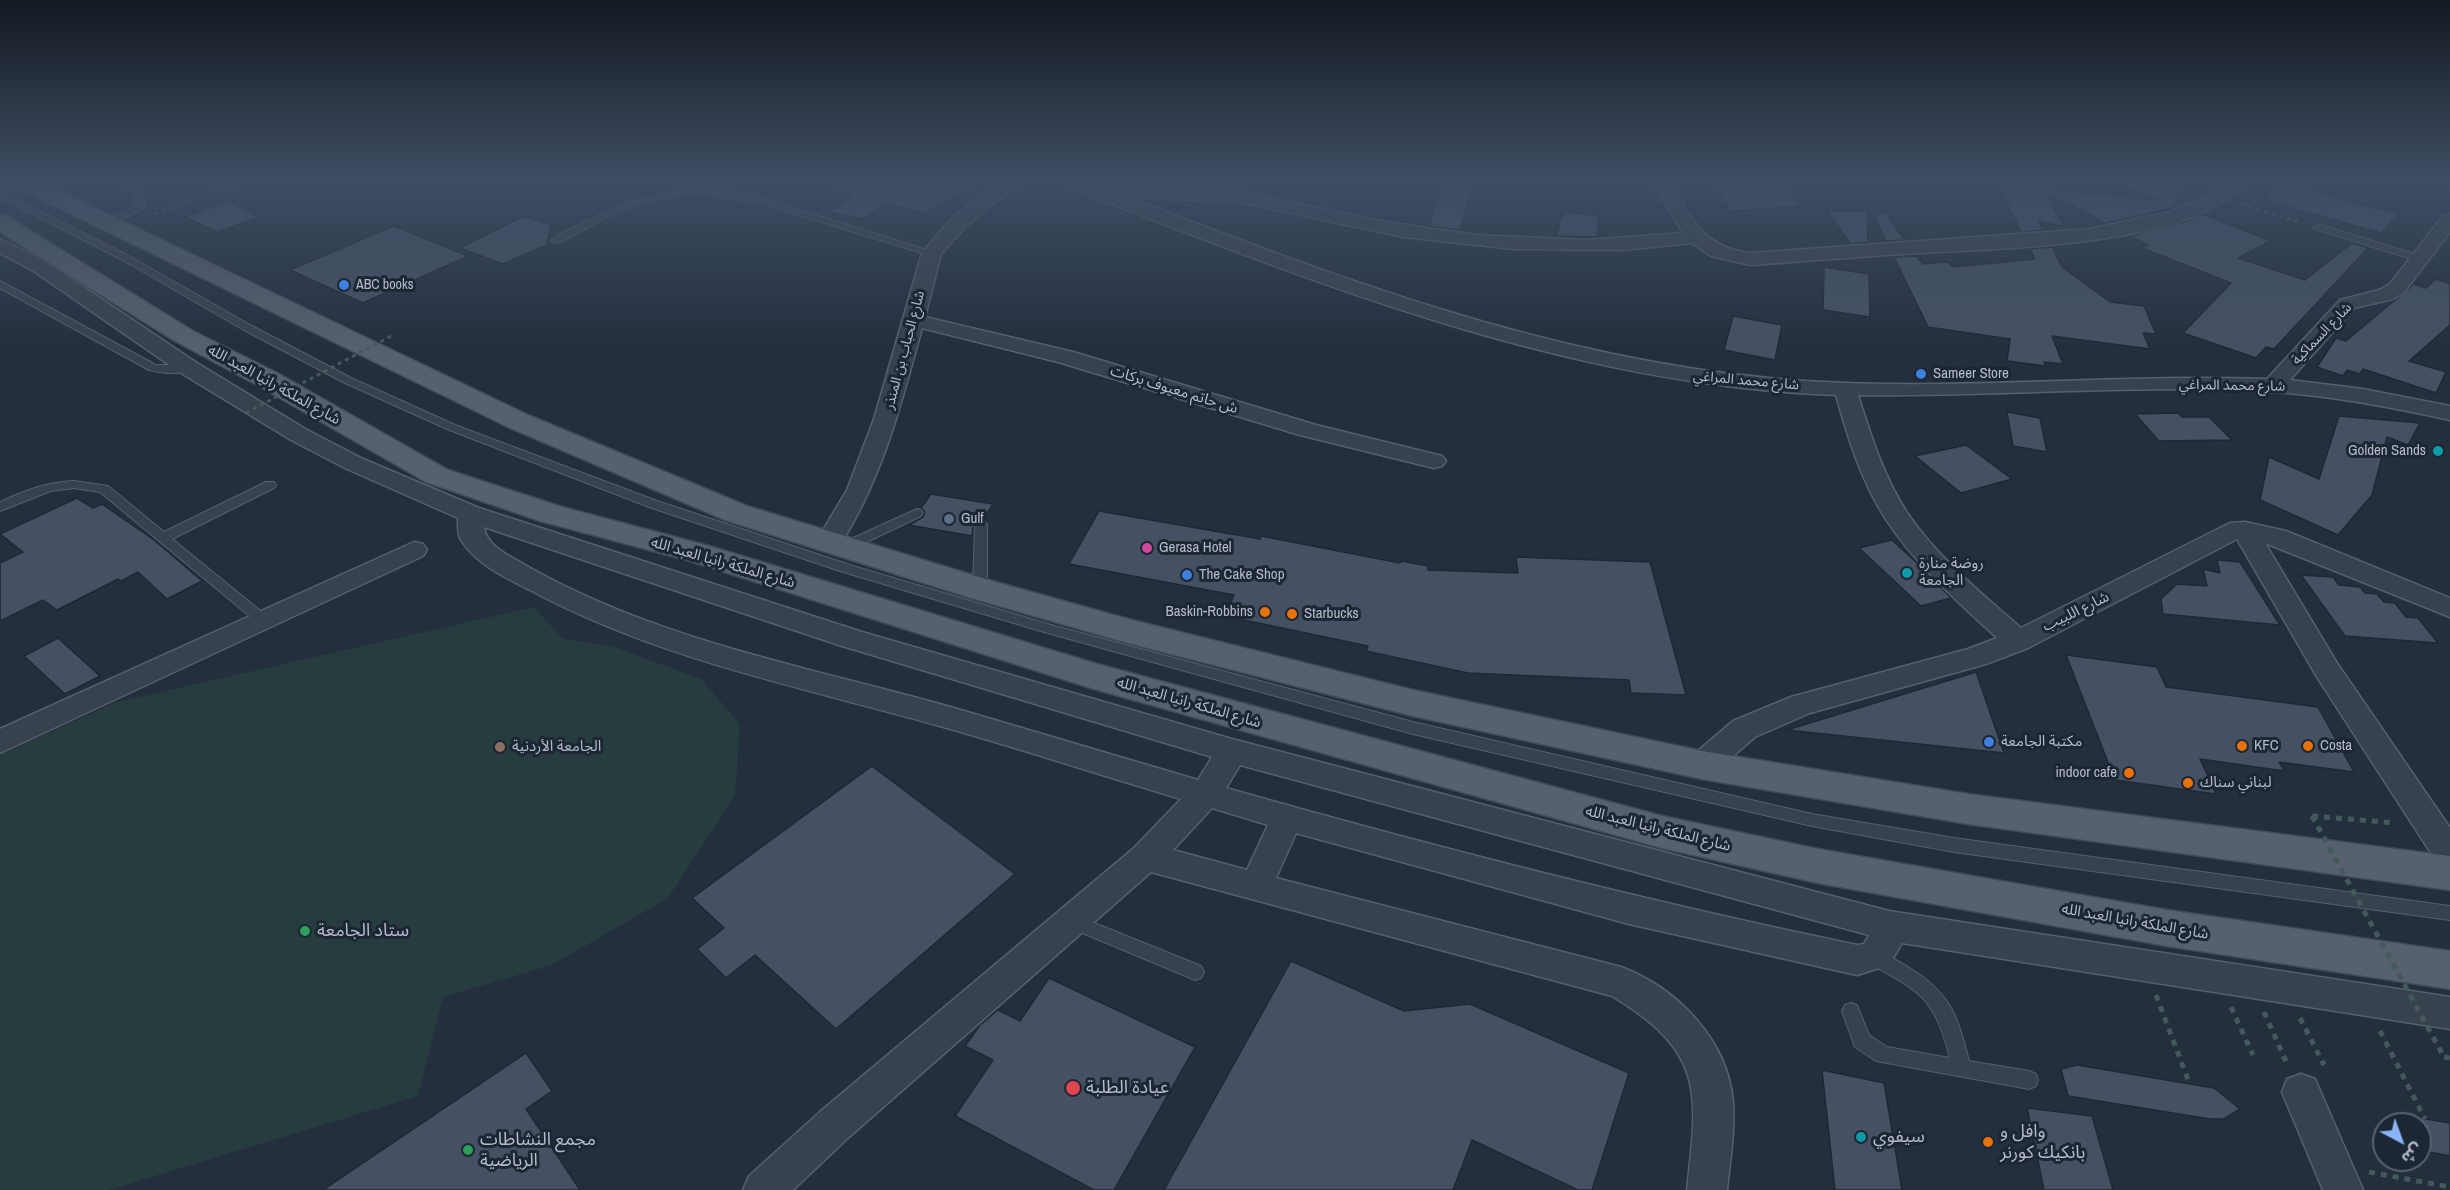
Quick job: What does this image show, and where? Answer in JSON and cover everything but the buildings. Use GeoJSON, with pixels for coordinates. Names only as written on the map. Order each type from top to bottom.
{"type":"FeatureCollection","features":[{"type":"Feature","properties":{"kind":"main road","name":"شارع الملكة رانيا العبد الله"},"geometry":{"type":"LineString","coordinates":[[25,238],[184,336],[437,476],[551,514],[709,556],[1094,676],[1662,832],[1818,866],[2155,926],[2450,970]]}},
{"type":"Feature","properties":{"kind":"main road"},"geometry":{"type":"LineString","coordinates":[[139,238],[518,421],[736,513],[980,589],[1128,631],[1413,703],[1702,765],[1968,808],[2450,873]]}},
{"type":"Feature","properties":{"kind":"street","name":"شارع الحباب بن المنذر"},"geometry":{"type":"LineString","coordinates":[[837,544],[886,419],[932,253],[945,238]]}},
{"type":"Feature","properties":{"kind":"street","name":"شارع محمد المراغي"},"geometry":{"type":"LineString","coordinates":[[1214,238],[1268,258],[1439,315],[1545,345],[1707,379],[1845,388],[2093,383],[2273,386],[2365,396],[2450,413]]}},
{"type":"Feature","properties":{"kind":"street"},"geometry":{"type":"LineString","coordinates":[[1459,238],[1514,244],[1603,246],[1690,238]]}},
{"type":"Feature","properties":{"kind":"street"},"geometry":{"type":"LineString","coordinates":[[1696,238],[1718,253],[1750,259],[2048,238]]}},
{"type":"Feature","properties":{"kind":"street","name":"شارع السماكية"},"geometry":{"type":"LineString","coordinates":[[2273,386],[2347,304],[2391,292],[2437,238]]}},
{"type":"Feature","properties":{"kind":"street"},"geometry":{"type":"LineString","coordinates":[[0,245],[39,266],[189,368],[299,435],[355,464],[470,514],[852,639],[1232,751],[1889,926],[2450,1013]]}},
{"type":"Feature","properties":{"kind":"street","name":"ش حاتم معيوف بركات"},"geometry":{"type":"LineString","coordinates":[[913,320],[1065,357],[1308,430],[1434,461]]}},
{"type":"Feature","properties":{"kind":"street"},"geometry":{"type":"LineString","coordinates":[[1845,388],[1863,447],[1885,497],[1901,522],[1978,604],[2018,640]]}},
{"type":"Feature","properties":{"kind":"street"},"geometry":{"type":"LineString","coordinates":[[470,514],[472,537],[496,559],[607,618],[721,655],[949,718],[1204,796],[1567,896],[1857,960],[1875,958],[1881,952],[1889,926]]}},
{"type":"Feature","properties":{"kind":"street"},"geometry":{"type":"LineString","coordinates":[[2245,530],[2327,670],[2450,855]]}},
{"type":"Feature","properties":{"kind":"street","name":"شارع اللبيب"},"geometry":{"type":"LineString","coordinates":[[1702,765],[1744,729],[1773,715],[1801,705],[1976,657],[2018,640],[2230,531],[2245,530],[2277,537],[2450,608]]}},
{"type":"Feature","properties":{"kind":"street"},"geometry":{"type":"LineString","coordinates":[[0,742],[414,550]]}},
{"type":"Feature","properties":{"kind":"street"},"geometry":{"type":"LineString","coordinates":[[775,1187],[1146,857],[1204,796],[1232,751]]}},
{"type":"Feature","properties":{"kind":"street"},"geometry":{"type":"LineString","coordinates":[[1255,888],[1287,818]]}},
{"type":"Feature","properties":{"kind":"street"},"geometry":{"type":"LineString","coordinates":[[1146,857],[1255,888],[1621,983],[1653,1001],[1681,1026],[1701,1056],[1712,1089],[1713,1123],[1707,1190]]}},
{"type":"Feature","properties":{"kind":"street"},"geometry":{"type":"LineString","coordinates":[[2313,1079],[2338,1178]]}},
{"type":"Feature","properties":{"kind":"lane"},"geometry":{"type":"LineString","coordinates":[[86,238],[337,374],[451,427],[653,504],[846,568],[1049,629],[1413,728],[1812,820],[1954,845],[2450,913]]}},
{"type":"Feature","properties":{"kind":"lane"},"geometry":{"type":"LineString","coordinates":[[555,241],[562,238]]}},
{"type":"Feature","properties":{"kind":"lane"},"geometry":{"type":"LineString","coordinates":[[882,238],[932,253]]}},
{"type":"Feature","properties":{"kind":"lane"},"geometry":{"type":"LineString","coordinates":[[2352,238],[2421,259]]}},
{"type":"Feature","properties":{"kind":"lane"},"geometry":{"type":"LineString","coordinates":[[0,284],[153,368],[189,368]]}},
{"type":"Feature","properties":{"kind":"lane"},"geometry":{"type":"LineString","coordinates":[[0,507],[48,485],[82,484],[104,489],[263,620]]}},
{"type":"Feature","properties":{"kind":"lane"},"geometry":{"type":"LineString","coordinates":[[165,537],[270,485]]}},
{"type":"Feature","properties":{"kind":"lane"},"geometry":{"type":"LineString","coordinates":[[837,544],[917,513]]}},
{"type":"Feature","properties":{"kind":"lane"},"geometry":{"type":"LineString","coordinates":[[980,589],[981,524]]}},
{"type":"Feature","properties":{"kind":"lane"},"geometry":{"type":"LineString","coordinates":[[1072,921],[1195,972]]}},
{"type":"Feature","properties":{"kind":"lane"},"geometry":{"type":"LineString","coordinates":[[1875,958],[1916,980],[1937,996],[1949,1017],[1962,1069]]}},
{"type":"Feature","properties":{"kind":"lane"},"geometry":{"type":"LineString","coordinates":[[1851,1011],[1862,1041],[1875,1052],[2028,1080]]}},
{"type":"Feature","properties":{"kind":"path"},"geometry":{"type":"LineString","coordinates":[[246,413],[393,335]]}},
{"type":"Feature","properties":{"kind":"path"},"geometry":{"type":"LineString","coordinates":[[2392,823],[2312,816],[2447,1058]]}},
{"type":"Feature","properties":{"kind":"path"},"geometry":{"type":"LineString","coordinates":[[2145,966],[2190,1084]]}},
{"type":"Feature","properties":{"kind":"path"},"geometry":{"type":"LineString","coordinates":[[2217,977],[2253,1055]]}},
{"type":"Feature","properties":{"kind":"path"},"geometry":{"type":"LineString","coordinates":[[2250,982],[2313,1079]]}},
{"type":"Feature","properties":{"kind":"path"},"geometry":{"type":"LineString","coordinates":[[2285,987],[2313,1079]]}},
{"type":"Feature","properties":{"kind":"path"},"geometry":{"type":"LineString","coordinates":[[2363,999],[2421,1112]]}},
{"type":"Feature","properties":{"kind":"path"},"geometry":{"type":"LineString","coordinates":[[2338,1178],[2450,1187]]}},
{"type":"Feature","properties":{"kind":"green space","name":"ستاد الجامعة"},"geometry":{"type":"Polygon","coordinates":[[[534,607],[563,639],[612,646],[701,679],[740,724],[735,796],[668,898],[552,965],[443,997],[418,1096],[109,1190],[0,1190],[0,755],[117,702],[534,607]]]}},
{"type":"Feature","properties":{"kind":"place","name":"ABC books"},"geometry":{"type":"Point","coordinates":[344,285]}},
{"type":"Feature","properties":{"kind":"place","name":"Sameer Store"},"geometry":{"type":"Point","coordinates":[1921,374]}},
{"type":"Feature","properties":{"kind":"place","name":"Golden Sands"},"geometry":{"type":"Point","coordinates":[2438,451]}},
{"type":"Feature","properties":{"kind":"place","name":"Gulf"},"geometry":{"type":"Point","coordinates":[949,519]}},
{"type":"Feature","properties":{"kind":"place","name":"Gerasa Hotel"},"geometry":{"type":"Point","coordinates":[1147,548]}},
{"type":"Feature","properties":{"kind":"place","name":"روضة منارة الجامعة"},"geometry":{"type":"Point","coordinates":[1907,573]}},
{"type":"Feature","properties":{"kind":"place","name":"The Cake Shop"},"geometry":{"type":"Point","coordinates":[1187,575]}},
{"type":"Feature","properties":{"kind":"place","name":"Baskin-Robbins"},"geometry":{"type":"Point","coordinates":[1265,612]}},
{"type":"Feature","properties":{"kind":"place","name":"Starbucks"},"geometry":{"type":"Point","coordinates":[1292,614]}},
{"type":"Feature","properties":{"kind":"place","name":"مكتبة الجامعة"},"geometry":{"type":"Point","coordinates":[1989,742]}},
{"type":"Feature","properties":{"kind":"place","name":"KFC"},"geometry":{"type":"Point","coordinates":[2242,746]}},
{"type":"Feature","properties":{"kind":"place","name":"Costa"},"geometry":{"type":"Point","coordinates":[2308,746]}},
{"type":"Feature","properties":{"kind":"place","name":"الجامعة الأردنية"},"geometry":{"type":"Point","coordinates":[500,747]}},
{"type":"Feature","properties":{"kind":"place","name":"indoor cafe"},"geometry":{"type":"Point","coordinates":[2129,773]}},
{"type":"Feature","properties":{"kind":"place","name":"لبناني سناك"},"geometry":{"type":"Point","coordinates":[2188,783]}},
{"type":"Feature","properties":{"kind":"place","name":"ستاد الجامعة"},"geometry":{"type":"Point","coordinates":[305,931]}},
{"type":"Feature","properties":{"kind":"place","name":"عيادة الطلبة"},"geometry":{"type":"Point","coordinates":[1073,1088]}},
{"type":"Feature","properties":{"kind":"place","name":"سيفوي"},"geometry":{"type":"Point","coordinates":[1861,1137]}},
{"type":"Feature","properties":{"kind":"place","name":"وافل و بانكيك كورنر"},"geometry":{"type":"Point","coordinates":[1988,1142]}},
{"type":"Feature","properties":{"kind":"place","name":"مجمع النشاطات الرياضية"},"geometry":{"type":"Point","coordinates":[468,1150]}}]}
